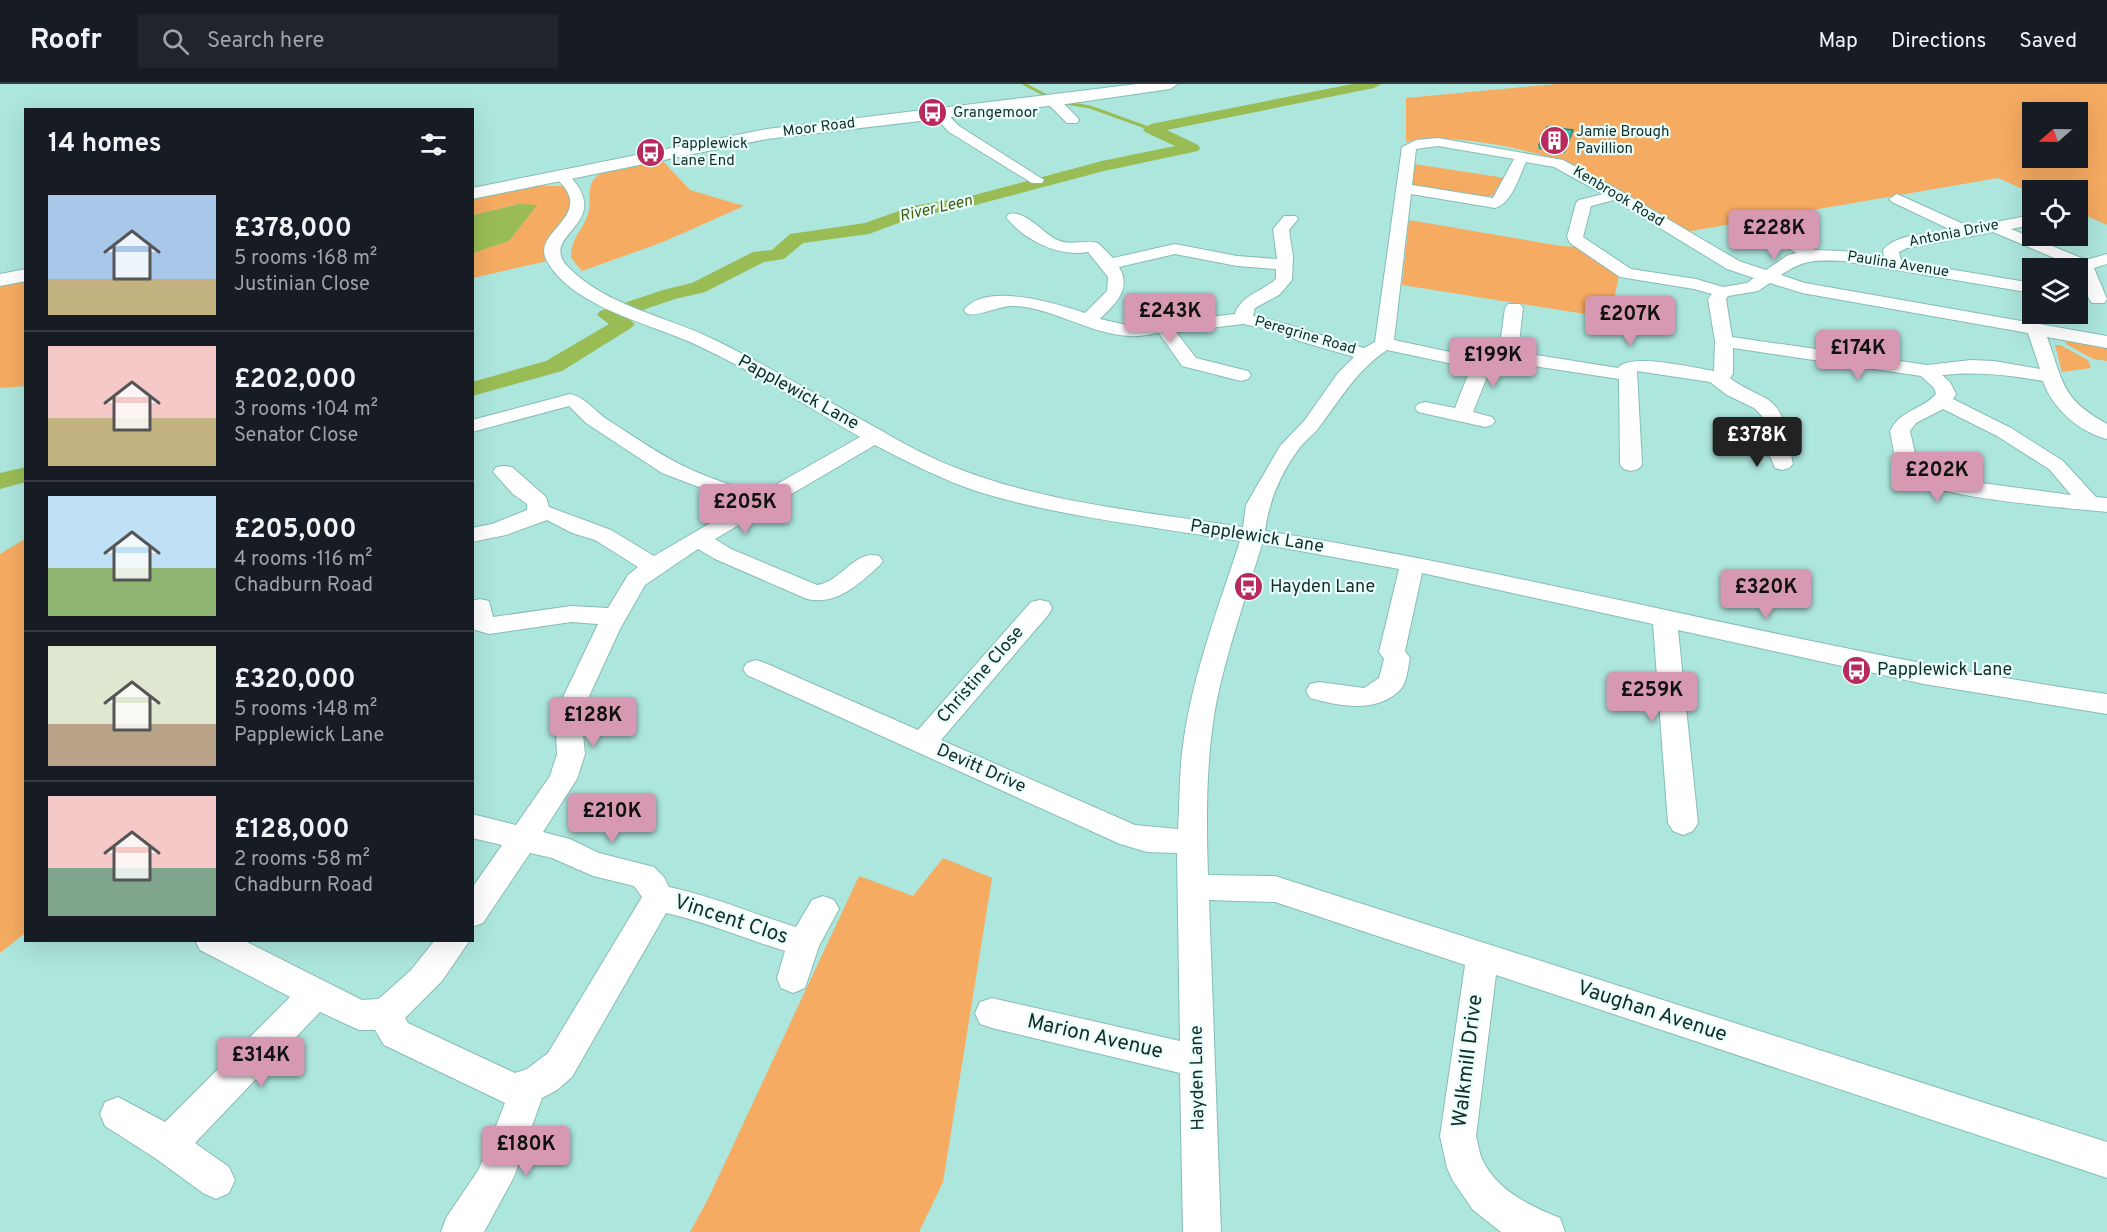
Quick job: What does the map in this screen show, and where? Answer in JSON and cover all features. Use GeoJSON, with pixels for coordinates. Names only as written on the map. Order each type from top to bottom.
{"type":"FeatureCollection","features":[{"type":"Feature","properties":{"kind":"main road","name":"Moor Road"},"geometry":{"type":"LineString","coordinates":[[474,194],[758,136],[1053,101],[1170,84]]}},
{"type":"Feature","properties":{"kind":"main road"},"geometry":{"type":"LineString","coordinates":[[0,280],[24,275]]}},
{"type":"Feature","properties":{"kind":"street"},"geometry":{"type":"LineString","coordinates":[[1053,101],[1072,120]]}},
{"type":"Feature","properties":{"kind":"street"},"geometry":{"type":"LineString","coordinates":[[939,114],[954,129],[1036,180]]}},
{"type":"Feature","properties":{"kind":"street","name":"Kenbrook Road"},"geometry":{"type":"LineString","coordinates":[[1376,349],[1409,147],[1429,142],[1550,160],[1617,195],[1733,265],[1814,291],[2107,342]]}},
{"type":"Feature","properties":{"kind":"street"},"geometry":{"type":"LineString","coordinates":[[1403,188],[1495,203],[1499,201],[1519,162]]}},
{"type":"Feature","properties":{"kind":"street","name":"Papplewick Lane"},"geometry":{"type":"LineString","coordinates":[[561,175],[577,195],[578,207],[573,219],[552,247],[551,255],[556,264],[579,286],[605,301],[702,341],[876,436],[950,473],[987,487],[1086,508],[1416,565],[1869,666],[2107,704]]}},
{"type":"Feature","properties":{"kind":"street"},"geometry":{"type":"LineString","coordinates":[[1617,195],[1584,203],[1576,240],[1626,273],[1696,284],[1722,292],[1717,299],[1724,341],[1723,374],[1716,377]]}},
{"type":"Feature","properties":{"kind":"street"},"geometry":{"type":"LineString","coordinates":[[1897,199],[1968,232]]}},
{"type":"Feature","properties":{"kind":"street"},"geometry":{"type":"LineString","coordinates":[[1013,217],[1059,248],[1070,250],[1114,239]]}},
{"type":"Feature","properties":{"kind":"street","name":"Antonia Drive"},"geometry":{"type":"LineString","coordinates":[[1893,264],[1891,250],[1894,247],[2022,222]]}},
{"type":"Feature","properties":{"kind":"street"},"geometry":{"type":"LineString","coordinates":[[1755,224],[1812,255]]}},
{"type":"Feature","properties":{"kind":"street"},"geometry":{"type":"LineString","coordinates":[[1243,319],[1247,305],[1284,280],[1285,265],[1279,225]]}},
{"type":"Feature","properties":{"kind":"street"},"geometry":{"type":"LineString","coordinates":[[1995,227],[2065,258]]}},
{"type":"Feature","properties":{"kind":"street"},"geometry":{"type":"LineString","coordinates":[[1088,320],[1104,305],[1118,286],[1118,280],[1109,264],[1092,246]]}},
{"type":"Feature","properties":{"kind":"street"},"geometry":{"type":"LineString","coordinates":[[1109,264],[1175,249],[1237,261],[1285,265]]}},
{"type":"Feature","properties":{"kind":"street","name":"Paulina Avenue"},"geometry":{"type":"LineString","coordinates":[[1722,292],[1752,287],[1794,259],[1812,255],[1843,256],[2022,286]]}},
{"type":"Feature","properties":{"kind":"street"},"geometry":{"type":"LineString","coordinates":[[2088,264],[2107,259]]}},
{"type":"Feature","properties":{"kind":"street"},"geometry":{"type":"LineString","coordinates":[[2088,271],[2103,299]]}},
{"type":"Feature","properties":{"kind":"street","name":"Peregrine Road"},"geometry":{"type":"LineString","coordinates":[[973,310],[991,295],[1030,303],[1122,330],[1243,319],[1283,327],[1305,337],[1475,363]]}},
{"type":"Feature","properties":{"kind":"street"},"geometry":{"type":"LineString","coordinates":[[2088,297],[2103,299]]}},
{"type":"Feature","properties":{"kind":"street"},"geometry":{"type":"LineString","coordinates":[[1508,356],[1511,308]]}},
{"type":"Feature","properties":{"kind":"street"},"geometry":{"type":"LineString","coordinates":[[1163,327],[1189,362],[1193,372],[1241,375]]}},
{"type":"Feature","properties":{"kind":"street"},"geometry":{"type":"LineString","coordinates":[[2036,330],[2058,396],[2078,416],[2107,433]]}},
{"type":"Feature","properties":{"kind":"street"},"geometry":{"type":"LineString","coordinates":[[1724,341],[1927,371],[1971,366],[1994,367],[2052,377]]}},
{"type":"Feature","properties":{"kind":"street"},"geometry":{"type":"LineString","coordinates":[[1253,537],[1257,506],[1290,446],[1311,425],[1345,377],[1376,349]]}},
{"type":"Feature","properties":{"kind":"street"},"geometry":{"type":"LineString","coordinates":[[1462,416],[1479,372],[1475,363],[1508,356],[1628,375]]}},
{"type":"Feature","properties":{"kind":"street"},"geometry":{"type":"LineString","coordinates":[[1631,465],[1627,368],[1637,365],[1716,377],[1734,391],[1761,404],[1772,414],[1781,458],[1741,446]]}},
{"type":"Feature","properties":{"kind":"street"},"geometry":{"type":"LineString","coordinates":[[1927,371],[1943,386],[1946,394],[1943,402],[1912,417],[1900,426],[1899,431],[1909,468],[1922,478],[1940,484],[2098,504]]}},
{"type":"Feature","properties":{"kind":"street"},"geometry":{"type":"LineString","coordinates":[[474,425],[570,400],[578,403],[593,419],[670,468],[686,477],[733,492],[756,506]]}},
{"type":"Feature","properties":{"kind":"street"},"geometry":{"type":"LineString","coordinates":[[1943,402],[2004,432],[2056,465],[2098,504]]}},
{"type":"Feature","properties":{"kind":"street"},"geometry":{"type":"LineString","coordinates":[[1425,408],[1485,421]]}},
{"type":"Feature","properties":{"kind":"street"},"geometry":{"type":"LineString","coordinates":[[474,911],[563,779],[571,754],[568,714],[615,617],[636,580],[653,566],[698,539],[876,436]]}},
{"type":"Feature","properties":{"kind":"street"},"geometry":{"type":"LineString","coordinates":[[504,472],[538,502],[538,514]]}},
{"type":"Feature","properties":{"kind":"street"},"geometry":{"type":"LineString","coordinates":[[474,535],[498,530],[538,514],[558,516],[580,528],[603,535],[653,566]]}},
{"type":"Feature","properties":{"kind":"street","name":"Hayden Lane"},"geometry":{"type":"LineString","coordinates":[[1202,1232],[1192,842],[1197,740],[1210,674],[1253,537]]}},
{"type":"Feature","properties":{"kind":"street"},"geometry":{"type":"LineString","coordinates":[[698,539],[723,554],[816,593],[831,592],[871,561]]}},
{"type":"Feature","properties":{"kind":"street"},"geometry":{"type":"LineString","coordinates":[[1319,691],[1368,698],[1391,682],[1397,658],[1404,655],[1416,565]]}},
{"type":"Feature","properties":{"kind":"street"},"geometry":{"type":"LineString","coordinates":[[844,584],[867,594]]}},
{"type":"Feature","properties":{"kind":"street"},"geometry":{"type":"LineString","coordinates":[[480,607],[482,624],[489,626],[571,614],[615,617]]}},
{"type":"Feature","properties":{"kind":"street","name":"Christine Close"},"geometry":{"type":"LineString","coordinates":[[922,743],[1040,608]]}},
{"type":"Feature","properties":{"kind":"street"},"geometry":{"type":"LineString","coordinates":[[1665,620],[1683,823]]}},
{"type":"Feature","properties":{"kind":"street","name":"Devitt Drive"},"geometry":{"type":"LineString","coordinates":[[764,678],[922,743],[1130,836],[1147,840],[1192,842]]}},
{"type":"Feature","properties":{"kind":"street"},"geometry":{"type":"LineString","coordinates":[[384,1014],[396,1034],[514,1090],[527,1088],[546,1078],[560,1065],[658,898],[653,886],[643,876],[593,864],[559,848],[474,827]]}},
{"type":"Feature","properties":{"kind":"street","name":"Vaughan Avenue"},"geometry":{"type":"LineString","coordinates":[[1194,886],[1275,889],[2107,1161]]}},
{"type":"Feature","properties":{"kind":"street","name":"Vincent Clos"},"geometry":{"type":"LineString","coordinates":[[658,898],[705,908],[741,924],[804,944]]}},
{"type":"Feature","properties":{"kind":"street"},"geometry":{"type":"LineString","coordinates":[[793,978],[804,944],[823,909]]}},
{"type":"Feature","properties":{"kind":"street"},"geometry":{"type":"LineString","coordinates":[[215,942],[359,1014],[384,1014],[401,1002],[442,958],[453,942]]}},
{"type":"Feature","properties":{"kind":"street","name":"Walkmill Drive"},"geometry":{"type":"LineString","coordinates":[[1482,957],[1458,1136],[1466,1168],[1486,1197],[1518,1221],[1546,1232]]}},
{"type":"Feature","properties":{"kind":"street"},"geometry":{"type":"LineString","coordinates":[[168,1144],[315,994]]}},
{"type":"Feature","properties":{"kind":"street","name":"Marion Avenue"},"geometry":{"type":"LineString","coordinates":[[992,1013],[1198,1061]]}},
{"type":"Feature","properties":{"kind":"street"},"geometry":{"type":"LineString","coordinates":[[460,1232],[492,1184],[511,1143],[527,1088]]}},
{"type":"Feature","properties":{"kind":"street"},"geometry":{"type":"LineString","coordinates":[[118,1114],[168,1144],[216,1180]]}},
{"type":"Feature","properties":{"kind":"shaded area"},"geometry":{"type":"Polygon","coordinates":[[[1557,84],[2107,84],[2107,225],[2088,216],[2088,180],[2022,180],[2022,189],[1998,178],[1686,232],[1562,161],[1528,151],[1463,140],[1422,139],[1406,142],[1406,98],[1557,84]]]}},
{"type":"Feature","properties":{"kind":"shaded area"},"geometry":{"type":"Polygon","coordinates":[[[662,160],[690,190],[744,206],[663,242],[582,271],[571,258],[575,239],[588,214],[590,188],[593,180],[600,174],[662,160]]]}},
{"type":"Feature","properties":{"kind":"shaded area"},"geometry":{"type":"Polygon","coordinates":[[[1414,164],[1505,178],[1501,186],[1496,188],[1494,195],[1482,198],[1412,185],[1414,164]]]}},
{"type":"Feature","properties":{"kind":"shaded area"},"geometry":{"type":"Polygon","coordinates":[[[562,186],[570,192],[569,212],[550,236],[545,248],[547,261],[474,278],[474,252],[509,241],[536,206],[519,204],[474,215],[474,198],[522,187],[562,186]]]}},
{"type":"Feature","properties":{"kind":"shaded area"},"geometry":{"type":"Polygon","coordinates":[[[519,204],[537,205],[509,241],[474,253],[474,215],[519,204]]]}},
{"type":"Feature","properties":{"kind":"shaded area"},"geometry":{"type":"Polygon","coordinates":[[[1409,220],[1577,247],[1619,276],[1610,318],[1402,285],[1409,220]]]}},
{"type":"Feature","properties":{"kind":"shaded area"},"geometry":{"type":"Polygon","coordinates":[[[24,280],[24,386],[0,388],[0,285],[24,280]]]}},
{"type":"Feature","properties":{"kind":"shaded area"},"geometry":{"type":"Polygon","coordinates":[[[2065,341],[2107,347],[2107,361],[2093,359],[2066,344],[2065,341]]]}},
{"type":"Feature","properties":{"kind":"shaded area"},"geometry":{"type":"Polygon","coordinates":[[[2055,345],[2060,345],[2088,360],[2091,368],[2062,372],[2055,345]]]}},
{"type":"Feature","properties":{"kind":"shaded area"},"geometry":{"type":"Polygon","coordinates":[[[24,540],[24,934],[0,953],[0,554],[24,540]]]}},
{"type":"Feature","properties":{"kind":"shaded area"},"geometry":{"type":"Polygon","coordinates":[[[943,858],[992,878],[943,1182],[919,1232],[690,1232],[708,1199],[859,876],[913,896],[943,858]]]}},
{"type":"Feature","properties":{"kind":"building","name":"Jamie Brough Pavillion"},"geometry":{"type":"Polygon","coordinates":[[[1547,127],[1573,130],[1566,149],[1539,145],[1547,127]]]}},
{"type":"Feature","properties":{"kind":"waterway"},"geometry":{"type":"LineString","coordinates":[[1024,84],[1049,97]]}},
{"type":"Feature","properties":{"kind":"waterway","name":"River Leen"},"geometry":{"type":"LineString","coordinates":[[474,388],[554,366],[624,324],[607,315],[670,294],[698,288],[760,256],[777,255],[797,238],[869,228],[913,211],[968,202],[1102,166],[1192,148],[1151,129],[1374,84]]}},
{"type":"Feature","properties":{"kind":"waterway"},"geometry":{"type":"LineString","coordinates":[[1065,103],[1090,107],[1151,129]]}},
{"type":"Feature","properties":{"kind":"waterway","name":"River Leen"},"geometry":{"type":"LineString","coordinates":[[0,481],[24,475]]}},
{"type":"Feature","properties":{"kind":"place","name":"Grangemoor"},"geometry":{"type":"Point","coordinates":[932,113]}},
{"type":"Feature","properties":{"kind":"place","name":"Jamie Brough Pavillion"},"geometry":{"type":"Point","coordinates":[1555,141]}},
{"type":"Feature","properties":{"kind":"place","name":"Papplewick Lane End"},"geometry":{"type":"Point","coordinates":[651,153]}},
{"type":"Feature","properties":{"kind":"place","name":"Hayden Lane"},"geometry":{"type":"Point","coordinates":[1249,587]}},
{"type":"Feature","properties":{"kind":"place","name":"Papplewick Lane"},"geometry":{"type":"Point","coordinates":[1856,670]}}]}
